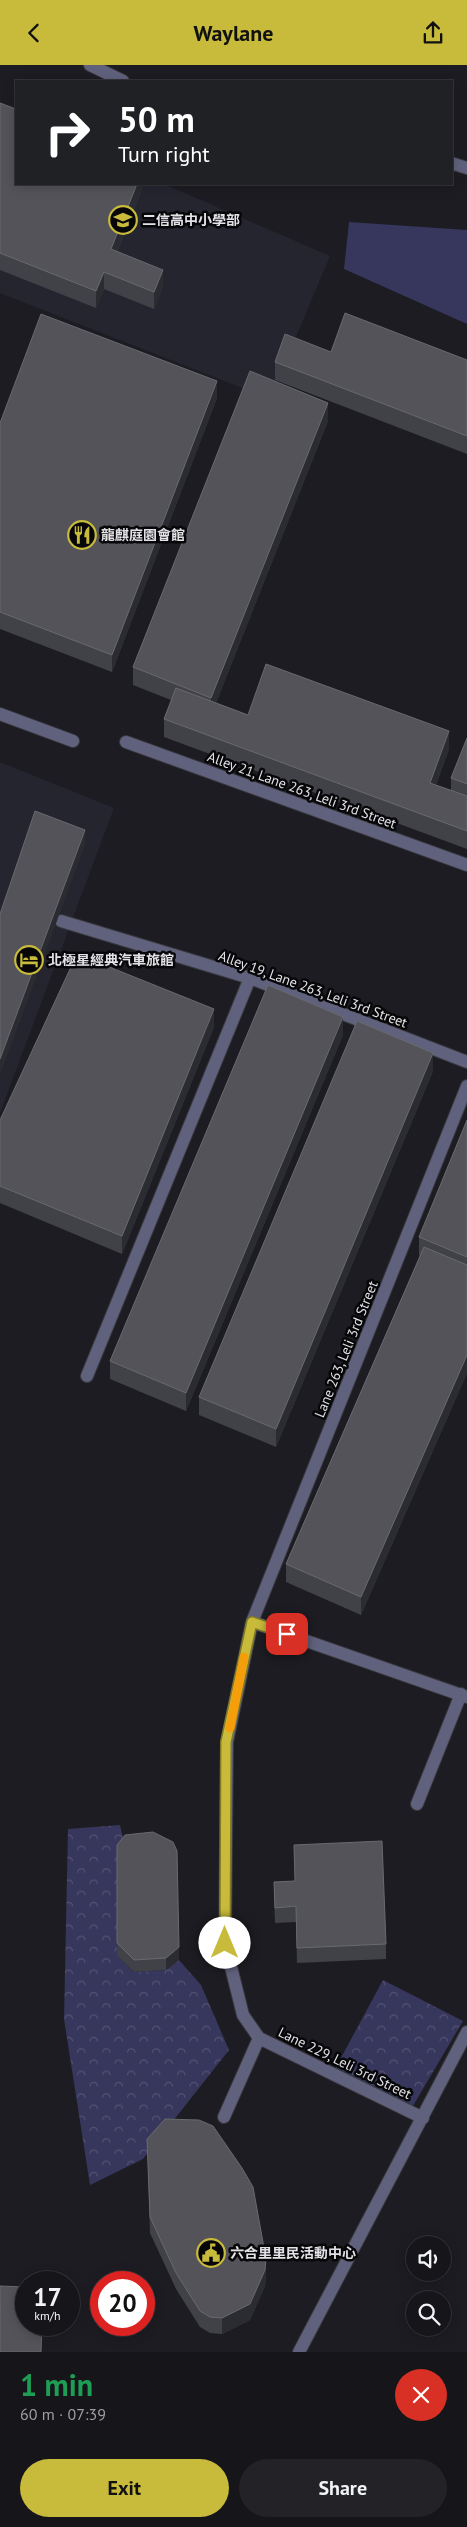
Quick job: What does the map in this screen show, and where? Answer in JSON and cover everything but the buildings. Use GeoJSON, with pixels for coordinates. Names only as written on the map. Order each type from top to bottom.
{"type":"FeatureCollection","features":[{"type":"Feature","properties":{"kind":"street"},"geometry":{"type":"LineString","coordinates":[[90,65],[121,80]]}},
{"type":"Feature","properties":{"kind":"street"},"geometry":{"type":"LineString","coordinates":[[453,164],[467,168]]}},
{"type":"Feature","properties":{"kind":"street"},"geometry":{"type":"LineString","coordinates":[[0,714],[73,741]]}},
{"type":"Feature","properties":{"kind":"street","name":"Alley 21, Lane 263, Leli 3rd Street"},"geometry":{"type":"LineString","coordinates":[[126,742],[467,865]]}},
{"type":"Feature","properties":{"kind":"street","name":"Alley 19, Lane 263, Leli 3rd Street"},"geometry":{"type":"LineString","coordinates":[[61,921],[250,978],[467,1062]]}},
{"type":"Feature","properties":{"kind":"street"},"geometry":{"type":"LineString","coordinates":[[87,1376],[250,978]]}},
{"type":"Feature","properties":{"kind":"street","name":"Lane 263, Leli 3rd Street"},"geometry":{"type":"LineString","coordinates":[[252,1622],[467,1086]]}},
{"type":"Feature","properties":{"kind":"street"},"geometry":{"type":"LineString","coordinates":[[252,1622],[464,1695],[417,1804]]}},
{"type":"Feature","properties":{"kind":"street","name":"Lane 229, Leli 3rd Street"},"geometry":{"type":"LineString","coordinates":[[252,1622],[226,1742],[225,1943],[243,2015],[259,2038],[424,2118]]}},
{"type":"Feature","properties":{"kind":"street"},"geometry":{"type":"LineString","coordinates":[[299,2352],[424,2118],[467,2032]]}},
{"type":"Feature","properties":{"kind":"street"},"geometry":{"type":"LineString","coordinates":[[224,2117],[259,2038]]}},
{"type":"Feature","properties":{"kind":"shaded area","name":"二信高中小學部"},"geometry":{"type":"Polygon","coordinates":[[[0,112],[15,185],[166,185],[330,256],[270,399],[0,293],[0,112]]]}},
{"type":"Feature","properties":{"kind":"shaded area","name":"北極星經典汽車旅館"},"geometry":{"type":"Polygon","coordinates":[[[0,762],[114,808],[0,1113],[0,762]]]}},
{"type":"Feature","properties":{"kind":"green space"},"geometry":{"type":"Polygon","coordinates":[[[349,222],[467,230],[467,324],[344,269],[349,222]]]}},
{"type":"Feature","properties":{"kind":"green space"},"geometry":{"type":"Polygon","coordinates":[[[120,1825],[125,1847],[117,1956],[134,1972],[166,1970],[179,1960],[201,1985],[229,2050],[143,2159],[90,2185],[64,2019],[68,1829],[120,1825]]]}},
{"type":"Feature","properties":{"kind":"green space"},"geometry":{"type":"Polygon","coordinates":[[[383,1980],[463,2021],[407,2116],[329,2080],[383,1980]]]}},
{"type":"Feature","properties":{"kind":"slow traffic"},"geometry":{"type":"LineString","coordinates":[[230,1728],[244,1657]]}},
{"type":"Feature","properties":{"kind":"place","name":"二信高中小學部"},"geometry":{"type":"Point","coordinates":[123,220]}},
{"type":"Feature","properties":{"kind":"place","name":"龍麒庭園會館"},"geometry":{"type":"Point","coordinates":[82,535]}},
{"type":"Feature","properties":{"kind":"place","name":"北極星經典汽車旅館"},"geometry":{"type":"Point","coordinates":[29,960]}},
{"type":"Feature","properties":{"kind":"place","name":"六合里里民活動中心"},"geometry":{"type":"Point","coordinates":[211,2253]}},
{"type":"Feature","properties":{"kind":"route"},"geometry":{"type":"LineString","coordinates":[[225,1943],[226,1742],[252,1622],[287,1634]]}}]}
